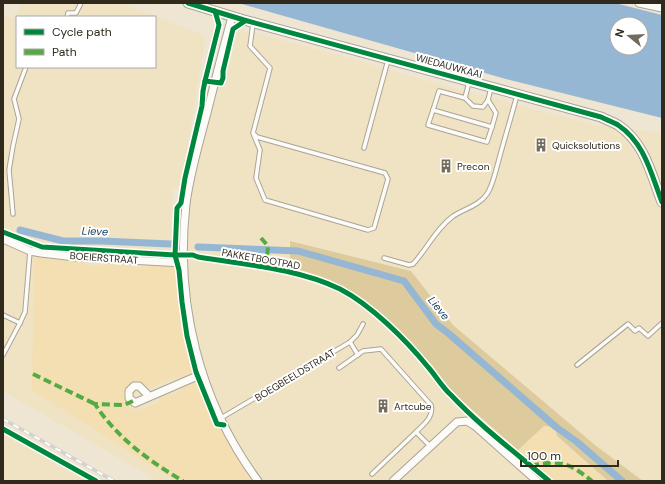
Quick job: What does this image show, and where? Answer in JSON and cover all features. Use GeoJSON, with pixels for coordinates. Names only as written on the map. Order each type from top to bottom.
{"type":"FeatureCollection","features":[{"type":"Feature","properties":{"kind":"main road","name":"WIEDAUWKAAI"},"geometry":{"type":"LineString","coordinates":[[188,3],[253,23],[601,117],[618,125],[627,132],[641,148],[648,162],[662,202]]}},
{"type":"Feature","properties":{"kind":"street"},"geometry":{"type":"LineString","coordinates":[[639,3],[662,8]]}},
{"type":"Feature","properties":{"kind":"street"},"geometry":{"type":"LineString","coordinates":[[232,17],[220,57],[190,178],[186,204],[183,263],[187,302],[202,374],[220,419],[247,466],[258,481]]}},
{"type":"Feature","properties":{"kind":"street","name":"BOEIERSTRAAT"},"geometry":{"type":"LineString","coordinates":[[3,239],[30,251],[75,257],[183,263]]}},
{"type":"Feature","properties":{"kind":"street"},"geometry":{"type":"LineString","coordinates":[[149,396],[202,374]]}},
{"type":"Feature","properties":{"kind":"street"},"geometry":{"type":"LineString","coordinates":[[393,481],[457,422],[467,421],[475,426],[538,481]]}},
{"type":"Feature","properties":{"kind":"lane"},"geometry":{"type":"LineString","coordinates":[[67,16],[68,13],[76,13],[81,3]]}},
{"type":"Feature","properties":{"kind":"lane"},"geometry":{"type":"LineString","coordinates":[[252,133],[257,137],[386,173],[388,179],[374,228],[368,230],[265,200],[256,178],[260,150],[252,133],[270,68],[250,46],[253,23]]}},
{"type":"Feature","properties":{"kind":"lane"},"geometry":{"type":"LineString","coordinates":[[364,148],[388,59]]}},
{"type":"Feature","properties":{"kind":"lane"},"geometry":{"type":"LineString","coordinates":[[13,214],[9,170],[19,119],[14,99],[26,68]]}},
{"type":"Feature","properties":{"kind":"lane"},"geometry":{"type":"LineString","coordinates":[[464,98],[469,81]]}},
{"type":"Feature","properties":{"kind":"lane"},"geometry":{"type":"LineString","coordinates":[[488,100],[496,113],[487,142],[428,125],[439,92],[464,98],[473,106],[483,108],[488,100],[491,87]]}},
{"type":"Feature","properties":{"kind":"lane"},"geometry":{"type":"LineString","coordinates":[[384,258],[409,265],[413,264],[444,224],[462,211],[478,203],[488,194],[517,94]]}},
{"type":"Feature","properties":{"kind":"lane"},"geometry":{"type":"LineString","coordinates":[[433,110],[492,127]]}},
{"type":"Feature","properties":{"kind":"lane"},"geometry":{"type":"LineString","coordinates":[[3,355],[20,323],[24,312],[30,251]]}},
{"type":"Feature","properties":{"kind":"lane"},"geometry":{"type":"LineString","coordinates":[[3,315],[20,323]]}},
{"type":"Feature","properties":{"kind":"lane"},"geometry":{"type":"LineString","coordinates":[[577,365],[628,324],[635,332],[639,328],[648,336],[662,323]]}},
{"type":"Feature","properties":{"kind":"lane","name":"BOEGBEELDSTRAAT"},"geometry":{"type":"LineString","coordinates":[[220,419],[350,342],[357,335],[363,324]]}},
{"type":"Feature","properties":{"kind":"lane"},"geometry":{"type":"LineString","coordinates":[[350,342],[358,355]]}},
{"type":"Feature","properties":{"kind":"lane"},"geometry":{"type":"LineString","coordinates":[[339,368],[364,351],[381,349],[431,405],[432,416],[372,474]]}},
{"type":"Feature","properties":{"kind":"lane"},"geometry":{"type":"LineString","coordinates":[[416,432],[430,446]]}},
{"type":"Feature","properties":{"kind":"shaded area"},"geometry":{"type":"Polygon","coordinates":[[[23,3],[121,3],[154,16],[16,16],[16,68],[156,68],[156,17],[206,36],[181,186],[173,188],[171,233],[186,238],[202,138],[232,27],[594,125],[662,133],[662,481],[643,481],[595,445],[453,325],[411,271],[290,241],[289,275],[317,283],[339,293],[382,323],[425,368],[447,397],[477,425],[544,481],[158,481],[3,391],[3,14],[14,19],[23,3]]]}},
{"type":"Feature","properties":{"kind":"shaded area"},"geometry":{"type":"Polygon","coordinates":[[[290,241],[411,271],[453,325],[595,445],[643,481],[608,481],[557,436],[555,427],[544,426],[518,450],[452,392],[431,364],[387,318],[342,286],[320,276],[290,267],[290,241]]]}},
{"type":"Feature","properties":{"kind":"shaded area"},"geometry":{"type":"Polygon","coordinates":[[[37,257],[56,260],[84,261],[85,265],[105,266],[106,262],[135,264],[136,267],[147,268],[148,265],[173,266],[176,270],[181,314],[194,370],[192,373],[179,379],[177,376],[151,388],[145,386],[138,380],[132,382],[126,388],[125,396],[131,410],[138,407],[140,411],[160,402],[158,396],[170,391],[171,395],[182,390],[181,386],[195,381],[199,382],[215,426],[220,427],[251,481],[176,481],[32,390],[34,260],[37,257]]]}},
{"type":"Feature","properties":{"kind":"shaded area"},"geometry":{"type":"Polygon","coordinates":[[[290,267],[320,276],[342,286],[387,318],[431,364],[452,392],[518,450],[544,426],[556,427],[556,436],[608,481],[544,481],[477,425],[447,397],[425,368],[382,323],[339,293],[317,283],[289,275],[290,267]]]}},
{"type":"Feature","properties":{"kind":"shaded area"},"geometry":{"type":"Polygon","coordinates":[[[3,434],[17,441],[90,481],[3,481],[3,434]]]}},
{"type":"Feature","properties":{"kind":"water"},"geometry":{"type":"Polygon","coordinates":[[[238,3],[615,3],[662,15],[662,118],[506,79],[238,3]]]}},
{"type":"Feature","properties":{"kind":"waterway","name":"Lieve"},"geometry":{"type":"LineString","coordinates":[[20,230],[63,241],[171,244]]}},
{"type":"Feature","properties":{"kind":"waterway","name":"Lieve"},"geometry":{"type":"LineString","coordinates":[[198,247],[298,251],[404,281],[436,324],[556,427],[577,442],[622,481]]}},
{"type":"Feature","properties":{"kind":"railway"},"geometry":{"type":"LineString","coordinates":[[3,419],[114,481]]}},
{"type":"Feature","properties":{"kind":"marked path"},"geometry":{"type":"LineString","coordinates":[[261,238],[268,246],[266,268]]}},
{"type":"Feature","properties":{"kind":"marked path"},"geometry":{"type":"LineString","coordinates":[[33,374],[95,404]]}},
{"type":"Feature","properties":{"kind":"marked path"},"geometry":{"type":"LineString","coordinates":[[133,401],[124,405],[95,404],[103,416],[123,438],[146,457],[183,481]]}},
{"type":"Feature","properties":{"kind":"marked path"},"geometry":{"type":"LineString","coordinates":[[531,466],[550,463],[564,464],[577,470],[592,481]]}},
{"type":"Feature","properties":{"kind":"cycle path"},"geometry":{"type":"LineString","coordinates":[[188,3],[244,20],[601,117],[618,125],[635,141],[646,160],[662,202]]}},
{"type":"Feature","properties":{"kind":"cycle path"},"geometry":{"type":"LineString","coordinates":[[215,11],[219,25],[205,81],[202,106],[185,178],[181,203],[177,208],[175,255],[179,270],[187,336],[196,372],[217,424],[224,425]]}},
{"type":"Feature","properties":{"kind":"cycle path"},"geometry":{"type":"LineString","coordinates":[[205,81],[221,83],[233,29],[245,21]]}},
{"type":"Feature","properties":{"kind":"cycle path","name":"PAKKETBOOTPAD"},"geometry":{"type":"LineString","coordinates":[[3,232],[42,247],[193,255],[270,268],[306,276],[340,289],[364,304],[387,324],[431,370],[445,389],[462,407],[486,429],[549,481]]}},
{"type":"Feature","properties":{"kind":"cycle path"},"geometry":{"type":"LineString","coordinates":[[3,429],[96,481]]}},
{"type":"Feature","properties":{"kind":"place","name":"Quicksolutions"},"geometry":{"type":"Point","coordinates":[541,145]}},
{"type":"Feature","properties":{"kind":"place","name":"Precon"},"geometry":{"type":"Point","coordinates":[446,166]}},
{"type":"Feature","properties":{"kind":"place","name":"Artcube"},"geometry":{"type":"Point","coordinates":[383,406]}}]}
